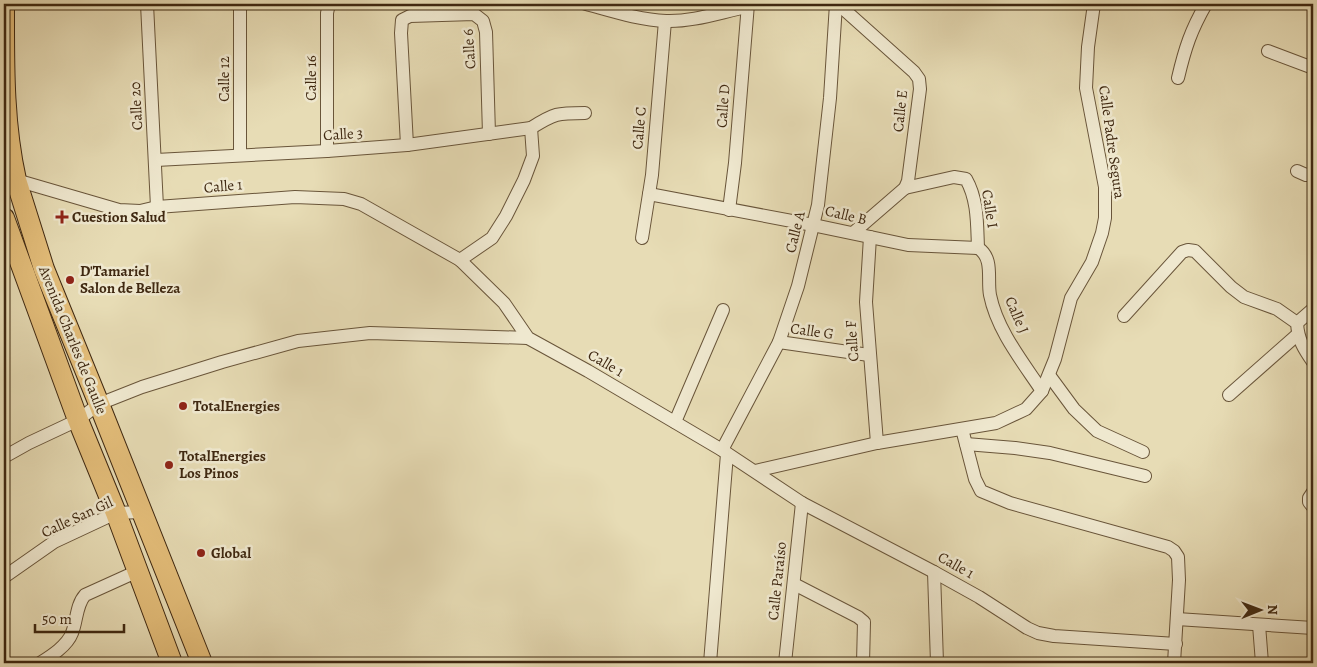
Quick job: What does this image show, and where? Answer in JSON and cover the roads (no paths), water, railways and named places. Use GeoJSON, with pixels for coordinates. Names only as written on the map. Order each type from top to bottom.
{"type":"FeatureCollection","features":[{"type":"Feature","properties":{"kind":"main road","name":"Avenida Charles de Gaulle"},"geometry":{"type":"LineString","coordinates":[[4,4],[4,90],[13,165],[10,185],[202,663]]}},
{"type":"Feature","properties":{"kind":"main road","name":"Avenida Charles de Gaulle"},"geometry":{"type":"LineString","coordinates":[[4,218],[78,420],[116,513],[172,663]]}},
{"type":"Feature","properties":{"kind":"street","name":"Calle 20"},"geometry":{"type":"LineString","coordinates":[[147,4],[158,207]]}},
{"type":"Feature","properties":{"kind":"street","name":"Calle 12"},"geometry":{"type":"LineString","coordinates":[[240,4],[240,155]]}},
{"type":"Feature","properties":{"kind":"street","name":"Calle 16"},"geometry":{"type":"LineString","coordinates":[[327,152],[327,13],[329,4]]}},
{"type":"Feature","properties":{"kind":"street"},"geometry":{"type":"LineString","coordinates":[[586,4],[636,17],[665,21],[682,20],[747,5]]}},
{"type":"Feature","properties":{"kind":"street","name":"Calle E"},"geometry":{"type":"LineString","coordinates":[[837,4],[914,72],[919,79],[920,89],[908,181],[905,188]]}},
{"type":"Feature","properties":{"kind":"street","name":"Calle A"},"geometry":{"type":"LineString","coordinates":[[724,452],[779,342],[798,286],[818,205],[830,98],[837,4]]}},
{"type":"Feature","properties":{"kind":"street","name":"Calle Padre Segura"},"geometry":{"type":"LineString","coordinates":[[755,471],[877,442],[996,423],[1026,409],[1042,391],[1049,375],[1071,298],[1092,262],[1105,218],[1105,187],[1086,88],[1088,48],[1094,4]]}},
{"type":"Feature","properties":{"kind":"street"},"geometry":{"type":"LineString","coordinates":[[1178,78],[1186,44],[1195,22],[1206,4]]}},
{"type":"Feature","properties":{"kind":"street","name":"Calle D"},"geometry":{"type":"LineString","coordinates":[[729,210],[735,163],[747,5]]}},
{"type":"Feature","properties":{"kind":"street","name":"Calle 6"},"geometry":{"type":"LineString","coordinates":[[407,145],[402,20],[410,16],[474,14],[483,20],[486,32],[489,134]]}},
{"type":"Feature","properties":{"kind":"street","name":"Calle C"},"geometry":{"type":"LineString","coordinates":[[642,238],[652,175],[665,21]]}},
{"type":"Feature","properties":{"kind":"street"},"geometry":{"type":"LineString","coordinates":[[1268,51],[1313,68]]}},
{"type":"Feature","properties":{"kind":"street"},"geometry":{"type":"LineString","coordinates":[[460,260],[492,238],[506,216],[534,156],[531,128],[548,117],[559,113],[585,113]]}},
{"type":"Feature","properties":{"kind":"street","name":"Calle 3"},"geometry":{"type":"LineString","coordinates":[[156,160],[327,152],[407,145],[531,128]]}},
{"type":"Feature","properties":{"kind":"street"},"geometry":{"type":"LineString","coordinates":[[1297,172],[1306,176],[1313,174]]}},
{"type":"Feature","properties":{"kind":"street","name":"Calle I"},"geometry":{"type":"LineString","coordinates":[[905,188],[954,177],[966,179],[972,190],[976,206],[978,248]]}},
{"type":"Feature","properties":{"kind":"street","name":"Calle 1"},"geometry":{"type":"LineString","coordinates":[[10,185],[119,210],[140,212],[158,207],[295,197],[344,199],[361,204],[460,260],[504,303],[528,338],[675,422],[755,471],[802,503],[934,572],[979,597],[1027,628],[1038,633],[1054,636],[1176,644]]}},
{"type":"Feature","properties":{"kind":"street"},"geometry":{"type":"LineString","coordinates":[[853,233],[905,188]]}},
{"type":"Feature","properties":{"kind":"street","name":"Calle B"},"geometry":{"type":"LineString","coordinates":[[649,194],[908,245],[978,248]]}},
{"type":"Feature","properties":{"kind":"street","name":"Calle F"},"geometry":{"type":"LineString","coordinates":[[870,237],[866,302],[877,442]]}},
{"type":"Feature","properties":{"kind":"street","name":"Calle J"},"geometry":{"type":"LineString","coordinates":[[978,248],[985,252],[988,259],[990,295],[999,322],[1042,391]]}},
{"type":"Feature","properties":{"kind":"street"},"geometry":{"type":"LineString","coordinates":[[1124,316],[1182,252],[1188,250],[1196,252],[1231,287],[1244,297],[1277,309],[1297,329],[1300,344],[1313,362]]}},
{"type":"Feature","properties":{"kind":"street"},"geometry":{"type":"LineString","coordinates":[[1229,396],[1297,329],[1313,309]]}},
{"type":"Feature","properties":{"kind":"street"},"geometry":{"type":"LineString","coordinates":[[675,422],[723,310]]}},
{"type":"Feature","properties":{"kind":"street"},"geometry":{"type":"LineString","coordinates":[[4,457],[28,443],[78,420],[99,404],[178,376],[298,341],[370,333],[528,338]]}},
{"type":"Feature","properties":{"kind":"street","name":"Calle G"},"geometry":{"type":"LineString","coordinates":[[779,342],[869,355]]}},
{"type":"Feature","properties":{"kind":"street"},"geometry":{"type":"LineString","coordinates":[[1049,375],[1074,409],[1097,431],[1143,452]]}},
{"type":"Feature","properties":{"kind":"street"},"geometry":{"type":"LineString","coordinates":[[962,429],[974,479],[981,491],[1010,503],[1168,547],[1174,551],[1178,557],[1179,580],[1174,663]]}},
{"type":"Feature","properties":{"kind":"street"},"geometry":{"type":"LineString","coordinates":[[966,444],[1050,453],[1146,476]]}},
{"type":"Feature","properties":{"kind":"street"},"geometry":{"type":"LineString","coordinates":[[710,663],[724,452]]}},
{"type":"Feature","properties":{"kind":"street"},"geometry":{"type":"LineString","coordinates":[[1313,492],[1309,498],[1309,502],[1313,507]]}},
{"type":"Feature","properties":{"kind":"street","name":"Calle Paraíso"},"geometry":{"type":"LineString","coordinates":[[785,663],[802,503]]}},
{"type":"Feature","properties":{"kind":"street","name":"Calle San Gil"},"geometry":{"type":"LineString","coordinates":[[4,577],[54,542],[116,513],[141,512]]}},
{"type":"Feature","properties":{"kind":"street"},"geometry":{"type":"LineString","coordinates":[[45,662],[72,635],[80,602],[85,595],[138,571]]}},
{"type":"Feature","properties":{"kind":"street"},"geometry":{"type":"LineString","coordinates":[[934,572],[937,663]]}},
{"type":"Feature","properties":{"kind":"street"},"geometry":{"type":"LineString","coordinates":[[794,584],[858,617],[864,622],[863,663]]}},
{"type":"Feature","properties":{"kind":"street"},"geometry":{"type":"LineString","coordinates":[[1177,619],[1313,628]]}},
{"type":"Feature","properties":{"kind":"street"},"geometry":{"type":"LineString","coordinates":[[1259,624],[1262,663]]}},
{"type":"Feature","properties":{"kind":"place","name":"Cuestion Salud"},"geometry":{"type":"Point","coordinates":[62,217]}},
{"type":"Feature","properties":{"kind":"place","name":"D'Tamariel Salon de Belleza"},"geometry":{"type":"Point","coordinates":[70,280]}},
{"type":"Feature","properties":{"kind":"place","name":"TotalEnergies"},"geometry":{"type":"Point","coordinates":[183,406]}},
{"type":"Feature","properties":{"kind":"place","name":"TotalEnergies Los Pinos"},"geometry":{"type":"Point","coordinates":[169,465]}},
{"type":"Feature","properties":{"kind":"place","name":"Global"},"geometry":{"type":"Point","coordinates":[201,553]}}]}
